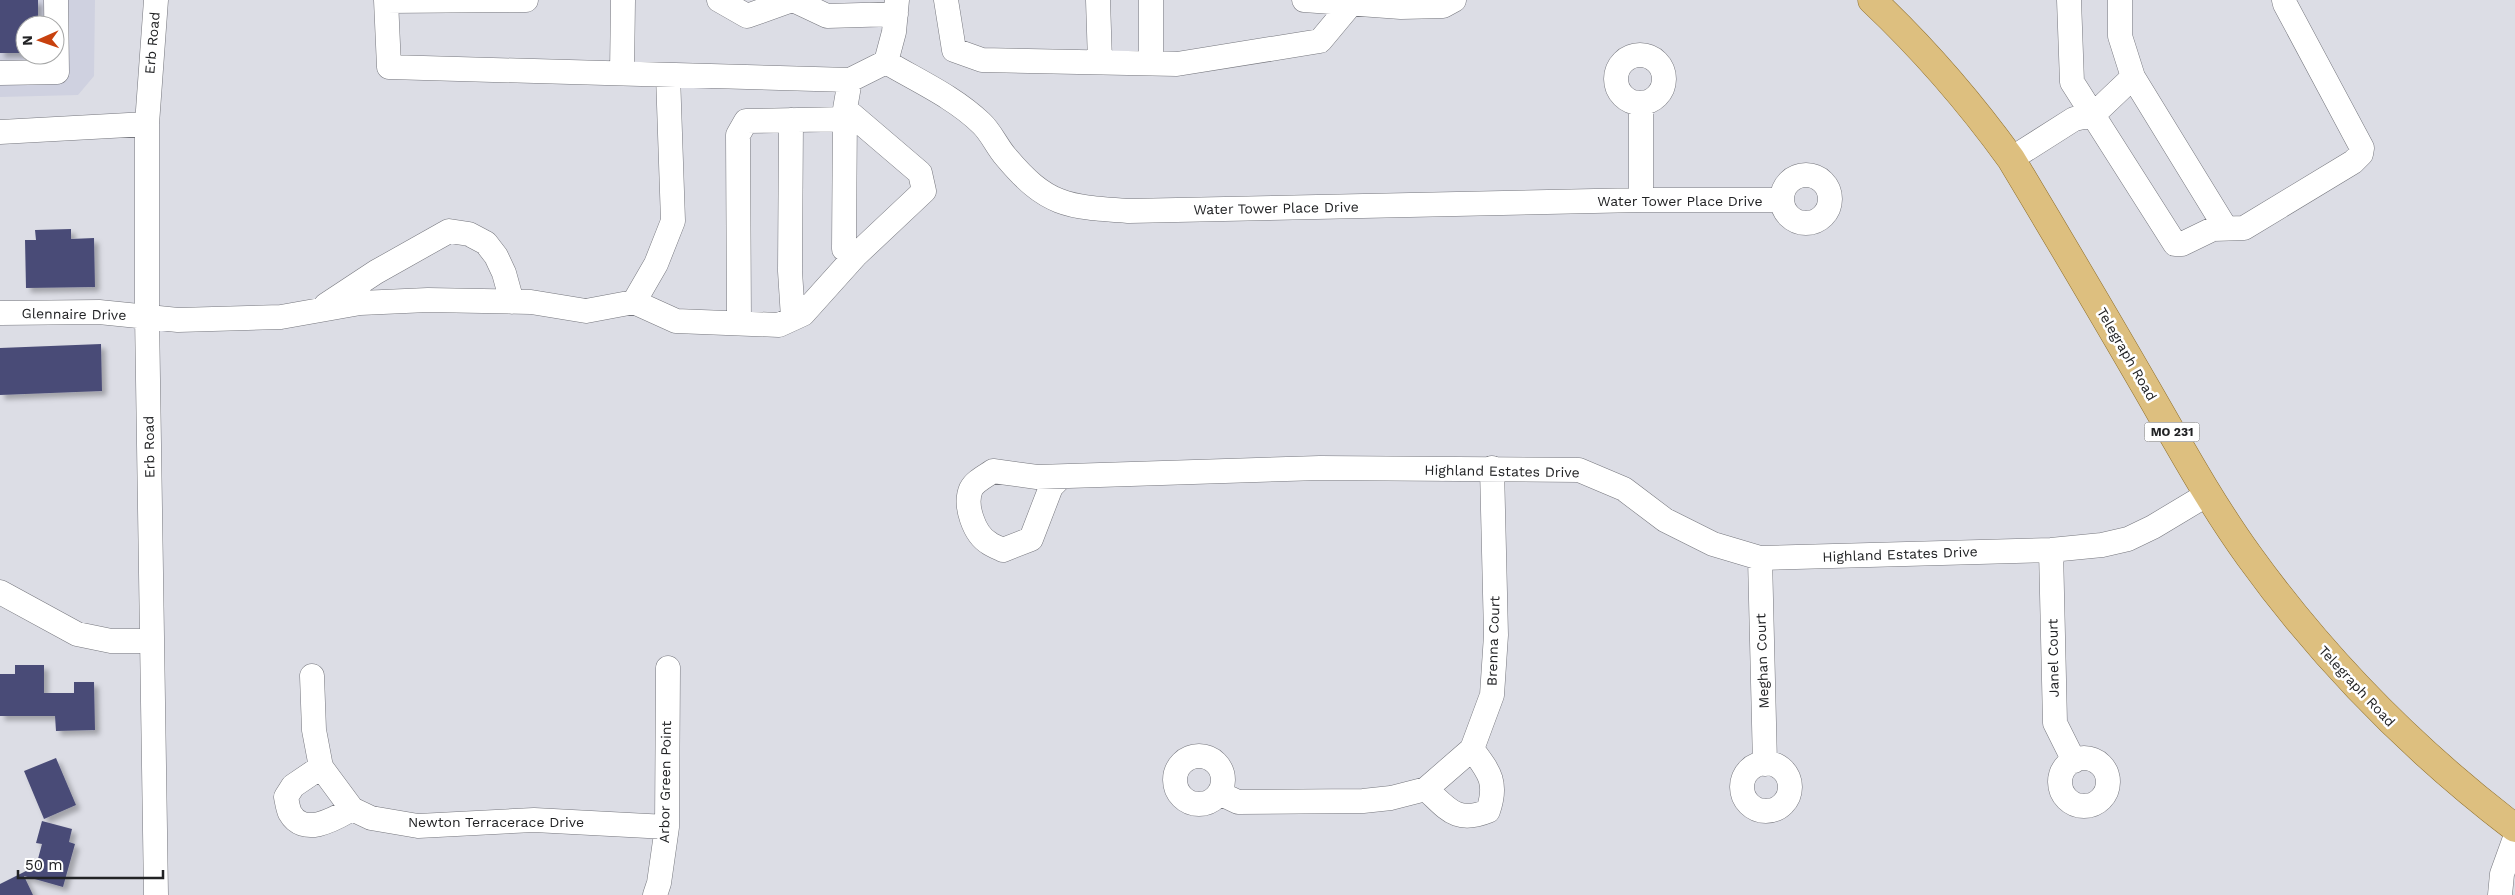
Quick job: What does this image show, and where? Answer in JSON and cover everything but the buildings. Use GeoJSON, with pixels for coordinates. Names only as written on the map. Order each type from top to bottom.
{"type":"FeatureCollection","features":[{"type":"Feature","properties":{"kind":"main road","name":"Telegraph Road"},"geometry":{"type":"LineString","coordinates":[[1872,0],[1943,72],[1978,114],[2011,159],[2208,494],[2249,556],[2307,631],[2350,680],[2425,755],[2515,828]]}},
{"type":"Feature","properties":{"kind":"street"},"geometry":{"type":"LineString","coordinates":[[0,74],[57,72],[56,0]]}},
{"type":"Feature","properties":{"kind":"street","name":"Erb Road"},"geometry":{"type":"LineString","coordinates":[[156,0],[147,124],[147,315],[156,895]]}},
{"type":"Feature","properties":{"kind":"street"},"geometry":{"type":"LineString","coordinates":[[526,0],[386,1],[389,67],[850,80],[886,62],[897,7],[827,16],[797,1],[747,16],[719,0]]}},
{"type":"Feature","properties":{"kind":"street"},"geometry":{"type":"LineString","coordinates":[[622,73],[623,0]]}},
{"type":"Feature","properties":{"kind":"street"},"geometry":{"type":"LineString","coordinates":[[946,0],[954,50],[982,60],[1151,64],[1177,64],[1320,41],[1350,3]]}},
{"type":"Feature","properties":{"kind":"street"},"geometry":{"type":"LineString","coordinates":[[1098,0],[1100,62]]}},
{"type":"Feature","properties":{"kind":"street"},"geometry":{"type":"LineString","coordinates":[[1151,0],[1151,64]]}},
{"type":"Feature","properties":{"kind":"street"},"geometry":{"type":"LineString","coordinates":[[1304,0],[1443,6],[1454,0]]}},
{"type":"Feature","properties":{"kind":"street"},"geometry":{"type":"LineString","coordinates":[[2069,0],[2072,82],[2175,244],[2182,244],[2213,229],[2225,227],[2244,228],[2353,162],[2361,154],[2362,148],[2284,0]]}},
{"type":"Feature","properties":{"kind":"street"},"geometry":{"type":"LineString","coordinates":[[2120,0],[2120,36],[2133,77],[2225,227]]}},
{"type":"Feature","properties":{"kind":"street","name":"Water Tower Place Drive"},"geometry":{"type":"LineString","coordinates":[[886,62],[948,96],[983,124],[1004,155],[1030,185],[1052,199],[1087,208],[1128,211],[1641,200],[1782,200]]}},
{"type":"Feature","properties":{"kind":"street"},"geometry":{"type":"LineString","coordinates":[[668,74],[673,221],[656,264],[634,302],[676,321],[779,325],[803,314],[856,255],[924,191],[920,173],[845,114],[791,120],[746,121],[738,135],[739,323]]}},
{"type":"Feature","properties":{"kind":"street"},"geometry":{"type":"LineString","coordinates":[[2011,159],[2074,119],[2093,115],[2133,77]]}},
{"type":"Feature","properties":{"kind":"street"},"geometry":{"type":"LineString","coordinates":[[850,80],[845,114],[844,249],[856,255]]}},
{"type":"Feature","properties":{"kind":"street"},"geometry":{"type":"LineString","coordinates":[[1641,103],[1641,200]]}},
{"type":"Feature","properties":{"kind":"street"},"geometry":{"type":"LineString","coordinates":[[791,120],[790,271],[793,318]]}},
{"type":"Feature","properties":{"kind":"street"},"geometry":{"type":"LineString","coordinates":[[0,132],[147,124]]}},
{"type":"Feature","properties":{"kind":"street"},"geometry":{"type":"LineString","coordinates":[[318,310],[376,272],[449,231],[469,234],[486,243],[500,264],[512,302]]}},
{"type":"Feature","properties":{"kind":"street","name":"Glennaire Drive"},"geometry":{"type":"LineString","coordinates":[[0,313],[99,312],[147,315],[178,320],[281,317],[360,303],[428,300],[532,302],[586,311],[634,302]]}},
{"type":"Feature","properties":{"kind":"street","name":"Highland Estates Drive"},"geometry":{"type":"LineString","coordinates":[[1061,477],[1320,468],[1579,470],[1624,489],[1665,520],[1713,544],[1760,558],[2051,550],[2102,545],[2128,539],[2153,527],[2208,494]]}},
{"type":"Feature","properties":{"kind":"street","name":"Brenna Court"},"geometry":{"type":"LineString","coordinates":[[1219,792],[1238,802],[1363,801],[1391,798],[1426,789],[1472,750],[1492,695],[1496,635],[1492,468]]}},
{"type":"Feature","properties":{"kind":"street","name":"Janel Court"},"geometry":{"type":"LineString","coordinates":[[2051,550],[2055,723],[2074,761]]}},
{"type":"Feature","properties":{"kind":"street","name":"Meghan Court"},"geometry":{"type":"LineString","coordinates":[[1760,558],[1765,764]]}},
{"type":"Feature","properties":{"kind":"street"},"geometry":{"type":"LineString","coordinates":[[0,592],[77,634],[111,640],[152,641]]}},
{"type":"Feature","properties":{"kind":"street","name":"Arbor Green Point"},"geometry":{"type":"LineString","coordinates":[[655,895],[660,883],[667,827],[668,668]]}},
{"type":"Feature","properties":{"kind":"street"},"geometry":{"type":"LineString","coordinates":[[312,676],[314,730],[321,767],[352,809],[318,825],[300,823],[290,814],[286,798],[293,786],[321,767]]}},
{"type":"Feature","properties":{"kind":"street"},"geometry":{"type":"LineString","coordinates":[[1426,789],[1451,812],[1472,818],[1488,811],[1494,795],[1490,774],[1472,750]]}},
{"type":"Feature","properties":{"kind":"street","name":"Newton Terracerace Drive"},"geometry":{"type":"LineString","coordinates":[[352,809],[372,818],[418,826],[534,820],[667,827]]}},
{"type":"Feature","properties":{"kind":"street"},"geometry":{"type":"LineString","coordinates":[[2500,895],[2502,874],[2515,838]]}},
{"type":"Feature","properties":{"kind":"shaded area"},"geometry":{"type":"Polygon","coordinates":[[[0,0],[95,0],[94,76],[78,95],[0,97],[0,0]]]}}]}
